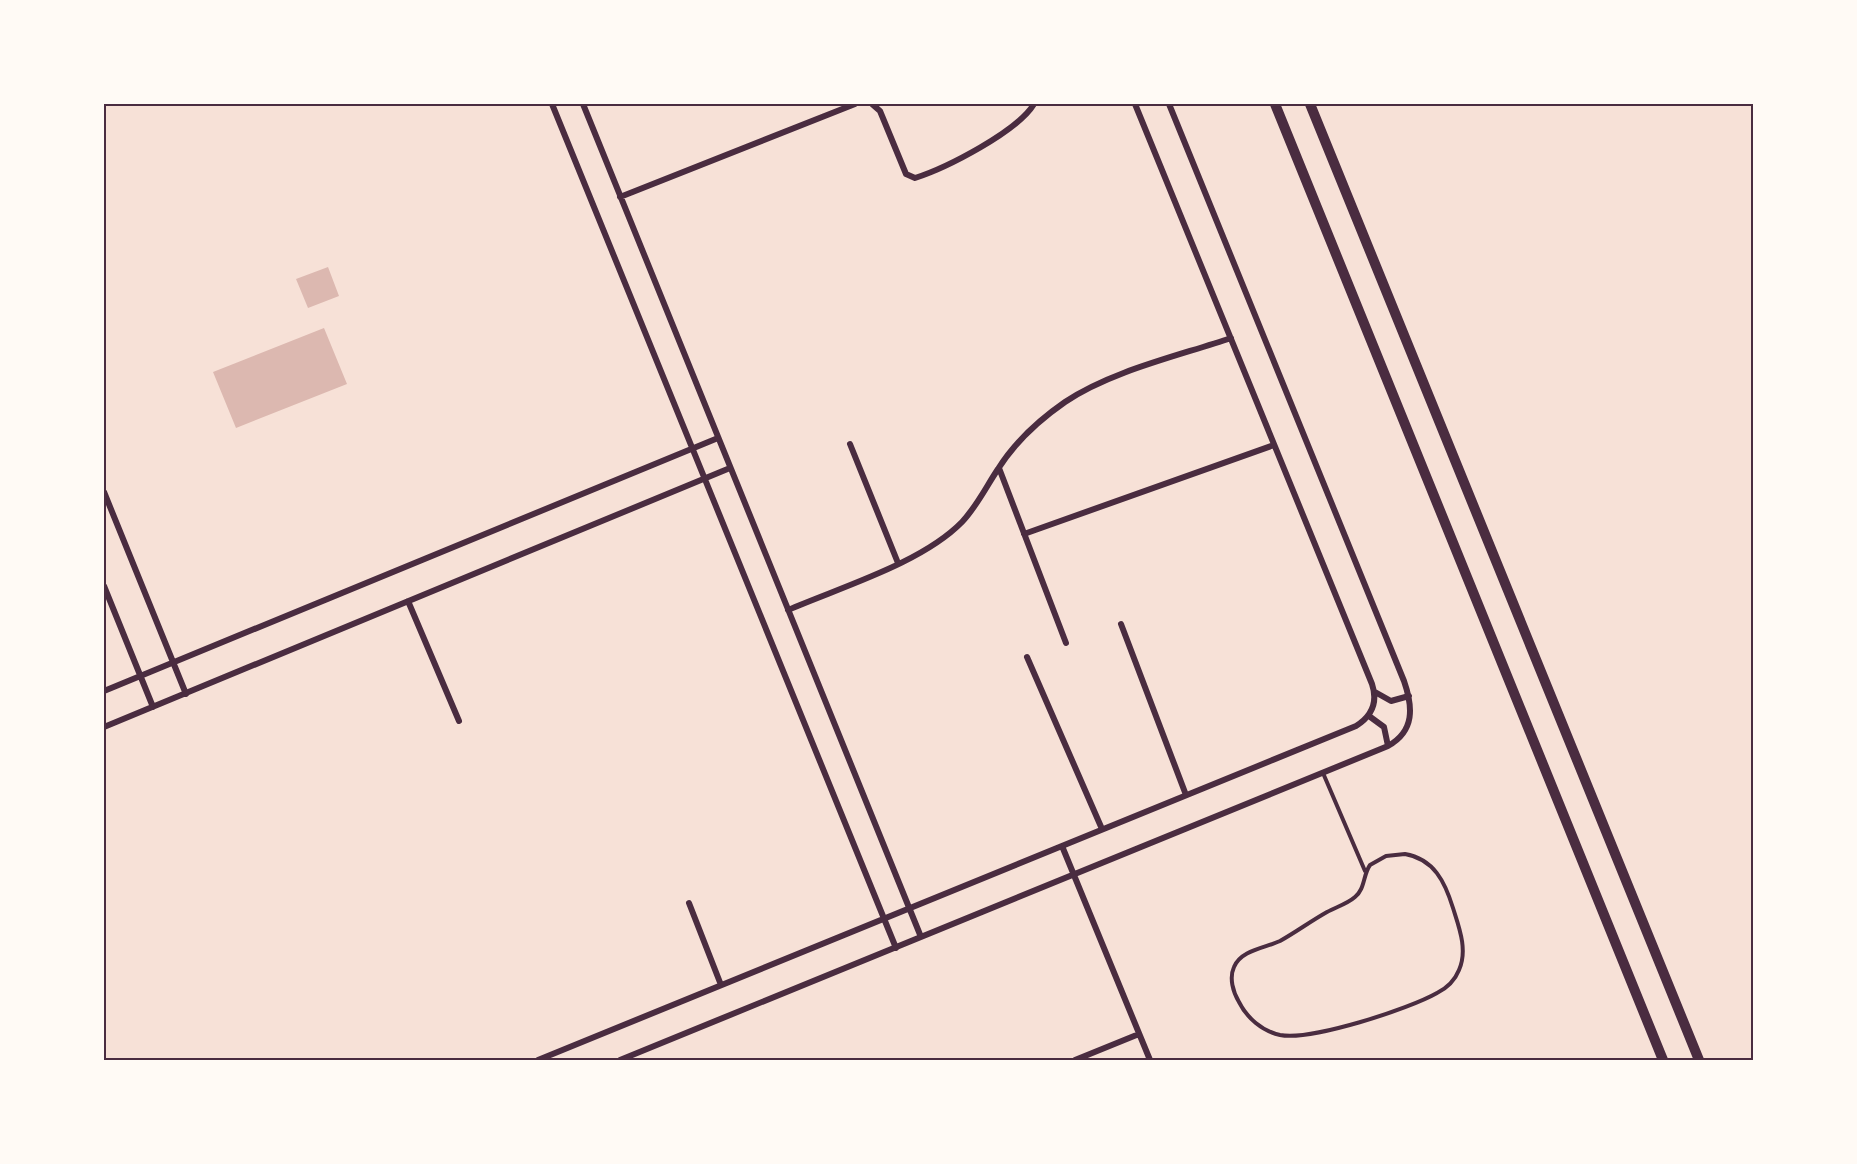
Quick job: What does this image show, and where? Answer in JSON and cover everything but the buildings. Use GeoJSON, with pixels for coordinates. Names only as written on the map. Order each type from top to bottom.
{"type":"FeatureCollection","features":[{"type":"Feature","properties":{"kind":"street"},"geometry":{"type":"LineString","coordinates":[[552,104],[896,948]]}},
{"type":"Feature","properties":{"kind":"street"},"geometry":{"type":"LineString","coordinates":[[583,104],[921,937]]}},
{"type":"Feature","properties":{"kind":"street"},"geometry":{"type":"LineString","coordinates":[[621,197],[855,104]]}},
{"type":"Feature","properties":{"kind":"street"},"geometry":{"type":"LineString","coordinates":[[872,104],[880,111],[906,174],[915,178],[998,137],[1034,104]]}},
{"type":"Feature","properties":{"kind":"street"},"geometry":{"type":"LineString","coordinates":[[538,1060],[1356,726],[1369,716],[1374,692],[1135,104]]}},
{"type":"Feature","properties":{"kind":"street"},"geometry":{"type":"LineString","coordinates":[[620,1060],[1388,746],[1408,728],[1412,706],[1409,696],[1169,104]]}},
{"type":"Feature","properties":{"kind":"street"},"geometry":{"type":"LineString","coordinates":[[1275,104],[1663,1060]]}},
{"type":"Feature","properties":{"kind":"street"},"geometry":{"type":"LineString","coordinates":[[1310,104],[1699,1060]]}},
{"type":"Feature","properties":{"kind":"street"},"geometry":{"type":"LineString","coordinates":[[788,610],[932,546],[962,522],[999,468],[1029,431],[1047,415],[1083,391],[1116,377],[1231,338]]}},
{"type":"Feature","properties":{"kind":"street"},"geometry":{"type":"LineString","coordinates":[[104,690],[718,438]]}},
{"type":"Feature","properties":{"kind":"street"},"geometry":{"type":"LineString","coordinates":[[850,444],[898,563]]}},
{"type":"Feature","properties":{"kind":"street"},"geometry":{"type":"LineString","coordinates":[[1024,534],[1274,445]]}},
{"type":"Feature","properties":{"kind":"street"},"geometry":{"type":"LineString","coordinates":[[104,728],[730,468]]}},
{"type":"Feature","properties":{"kind":"street"},"geometry":{"type":"LineString","coordinates":[[999,468],[1066,643]]}},
{"type":"Feature","properties":{"kind":"street"},"geometry":{"type":"LineString","coordinates":[[104,492],[186,694]]}},
{"type":"Feature","properties":{"kind":"street"},"geometry":{"type":"LineString","coordinates":[[104,518],[112,514]]}},
{"type":"Feature","properties":{"kind":"street"},"geometry":{"type":"LineString","coordinates":[[104,586],[153,707]]}},
{"type":"Feature","properties":{"kind":"street"},"geometry":{"type":"LineString","coordinates":[[408,602],[459,721]]}},
{"type":"Feature","properties":{"kind":"street"},"geometry":{"type":"LineString","coordinates":[[1121,624],[1186,795]]}},
{"type":"Feature","properties":{"kind":"street"},"geometry":{"type":"LineString","coordinates":[[1027,657],[1102,829]]}},
{"type":"Feature","properties":{"kind":"street"},"geometry":{"type":"LineString","coordinates":[[1374,692],[1391,701],[1409,696]]}},
{"type":"Feature","properties":{"kind":"street"},"geometry":{"type":"LineString","coordinates":[[1369,716],[1384,727],[1388,746]]}},
{"type":"Feature","properties":{"kind":"street"},"geometry":{"type":"LineString","coordinates":[[1062,846],[1150,1060]]}},
{"type":"Feature","properties":{"kind":"street"},"geometry":{"type":"LineString","coordinates":[[689,903],[721,986]]}},
{"type":"Feature","properties":{"kind":"street"},"geometry":{"type":"LineString","coordinates":[[1075,1060],[1139,1035]]}},
{"type":"Feature","properties":{"kind":"lane"},"geometry":{"type":"LineString","coordinates":[[1323,773],[1366,872],[1363,886],[1354,898],[1236,962],[1231,975],[1236,998],[1258,1025],[1279,1035],[1292,1036],[1319,1032],[1438,993],[1454,979],[1459,970],[1463,950],[1450,900],[1437,872],[1414,856],[1395,854],[1378,860],[1366,872]]}},
{"type":"Feature","properties":{"kind":"shaded area"},"geometry":{"type":"Polygon","coordinates":[[[328,267],[339,296],[308,308],[296,279],[328,267]]]}},
{"type":"Feature","properties":{"kind":"shaded area"},"geometry":{"type":"Polygon","coordinates":[[[324,328],[347,384],[236,428],[213,372],[324,328]]]}}]}
